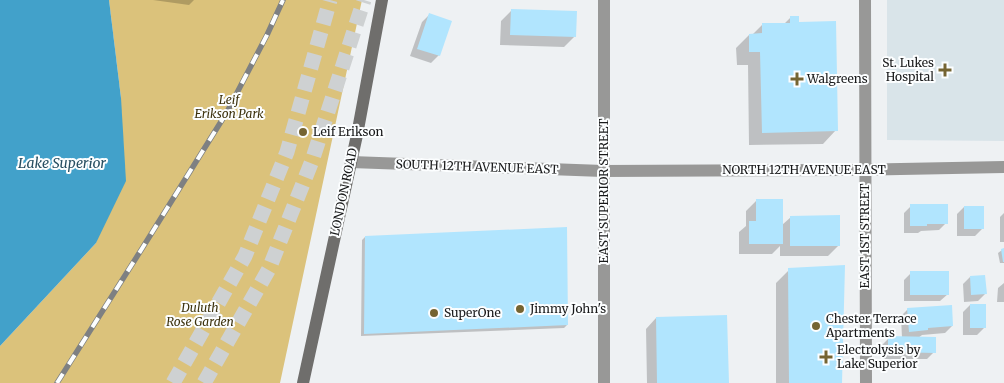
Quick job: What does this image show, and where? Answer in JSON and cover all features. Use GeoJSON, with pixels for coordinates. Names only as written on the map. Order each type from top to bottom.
{"type":"FeatureCollection","features":[{"type":"Feature","properties":{"kind":"main road","name":"LONDON ROAD"},"geometry":{"type":"LineString","coordinates":[[303,383],[357,135],[382,0]]}},
{"type":"Feature","properties":{"kind":"street","name":"EAST SUPERIOR STREET"},"geometry":{"type":"LineString","coordinates":[[604,0],[604,383]]}},
{"type":"Feature","properties":{"kind":"street","name":"EAST 1ST STREET"},"geometry":{"type":"LineString","coordinates":[[865,0],[866,383]]}},
{"type":"Feature","properties":{"kind":"street","name":"SOUTH 12TH AVENUE EAST"},"geometry":{"type":"LineString","coordinates":[[351,162],[604,171]]}},
{"type":"Feature","properties":{"kind":"street","name":"NORTH 12TH AVENUE EAST"},"geometry":{"type":"LineString","coordinates":[[604,171],[865,170],[1004,167]]}},
{"type":"Feature","properties":{"kind":"shaded area","name":"St. Lukes Hospital"},"geometry":{"type":"Polygon","coordinates":[[[887,0],[1004,0],[1004,141],[887,140],[887,0]]]}},
{"type":"Feature","properties":{"kind":"green space","name":"Leif Erikson Park"},"geometry":{"type":"Polygon","coordinates":[[[109,0],[362,0],[280,383],[0,383],[0,346],[96,243],[121,98],[109,0]]]}},
{"type":"Feature","properties":{"kind":"water","name":"Lake Superior"},"geometry":{"type":"Polygon","coordinates":[[[0,0],[109,0],[121,98],[126,181],[96,243],[0,346],[0,0]]]}},
{"type":"Feature","properties":{"kind":"building"},"geometry":{"type":"Polygon","coordinates":[[[511,9],[577,11],[576,37],[510,35],[511,9]]]}},
{"type":"Feature","properties":{"kind":"building"},"geometry":{"type":"Polygon","coordinates":[[[429,13],[452,21],[440,56],[417,49],[429,13]]]}},
{"type":"Feature","properties":{"kind":"building"},"geometry":{"type":"Polygon","coordinates":[[[790,16],[799,16],[799,22],[836,21],[838,131],[762,133],[760,52],[749,52],[749,34],[762,33],[762,23],[790,23],[790,16]]]}},
{"type":"Feature","properties":{"kind":"building"},"geometry":{"type":"Polygon","coordinates":[[[756,199],[783,199],[783,244],[749,244],[749,221],[756,221],[756,199]]]}},
{"type":"Feature","properties":{"kind":"building"},"geometry":{"type":"Polygon","coordinates":[[[910,204],[948,204],[948,224],[910,226],[910,204]]]}},
{"type":"Feature","properties":{"kind":"building"},"geometry":{"type":"Polygon","coordinates":[[[964,206],[984,206],[984,229],[964,229],[964,206]]]}},
{"type":"Feature","properties":{"kind":"building"},"geometry":{"type":"Polygon","coordinates":[[[840,215],[840,246],[790,246],[790,216],[840,215]]]}},
{"type":"Feature","properties":{"kind":"building"},"geometry":{"type":"Polygon","coordinates":[[[567,227],[568,325],[364,334],[365,236],[567,227]]]}},
{"type":"Feature","properties":{"kind":"building"},"geometry":{"type":"Polygon","coordinates":[[[1004,248],[1004,262],[1003,262],[1001,249],[1004,248]]]}},
{"type":"Feature","properties":{"kind":"building","name":"Chester Terrace Apartments"},"geometry":{"type":"Polygon","coordinates":[[[845,265],[842,383],[789,383],[788,268],[845,265]]]}},
{"type":"Feature","properties":{"kind":"building"},"geometry":{"type":"Polygon","coordinates":[[[910,271],[949,271],[949,295],[910,295],[910,271]]]}},
{"type":"Feature","properties":{"kind":"building"},"geometry":{"type":"Polygon","coordinates":[[[985,275],[987,294],[971,295],[970,276],[985,275]]]}},
{"type":"Feature","properties":{"kind":"building"},"geometry":{"type":"Polygon","coordinates":[[[970,304],[986,304],[986,328],[970,328],[970,304]]]}},
{"type":"Feature","properties":{"kind":"building"},"geometry":{"type":"Polygon","coordinates":[[[952,305],[953,326],[909,332],[907,308],[952,305]]]}},
{"type":"Feature","properties":{"kind":"building"},"geometry":{"type":"Polygon","coordinates":[[[727,315],[729,383],[657,383],[656,317],[727,315]]]}},
{"type":"Feature","properties":{"kind":"building"},"geometry":{"type":"Polygon","coordinates":[[[888,336],[936,337],[936,353],[888,352],[888,336]]]}},
{"type":"Feature","properties":{"kind":"tunnel"},"geometry":{"type":"LineString","coordinates":[[173,383],[245,256],[287,152],[330,0]]}},
{"type":"Feature","properties":{"kind":"tunnel"},"geometry":{"type":"LineString","coordinates":[[204,383],[269,269],[312,161],[364,0]]}},
{"type":"Feature","properties":{"kind":"railway"},"geometry":{"type":"LineString","coordinates":[[57,383],[227,112],[283,0]]}},
{"type":"Feature","properties":{"kind":"place","name":"St. Lukes Hospital"},"geometry":{"type":"Point","coordinates":[945,70]}},
{"type":"Feature","properties":{"kind":"place","name":"Walgreens"},"geometry":{"type":"Point","coordinates":[797,79]}},
{"type":"Feature","properties":{"kind":"place","name":"Leif Erikson"},"geometry":{"type":"Point","coordinates":[303,132]}},
{"type":"Feature","properties":{"kind":"place","name":"Jimmy John's"},"geometry":{"type":"Point","coordinates":[520,309]}},
{"type":"Feature","properties":{"kind":"place","name":"SuperOne"},"geometry":{"type":"Point","coordinates":[434,313]}},
{"type":"Feature","properties":{"kind":"place","name":"Chester Terrace Apartments"},"geometry":{"type":"Point","coordinates":[816,326]}},
{"type":"Feature","properties":{"kind":"place","name":"Electrolysis by Lake Superior"},"geometry":{"type":"Point","coordinates":[826,357]}},
{"type":"Feature","properties":{"kind":"park label","name":"Duluth Rose Garden"},"geometry":{"type":"Point","coordinates":[200,315]}}]}
